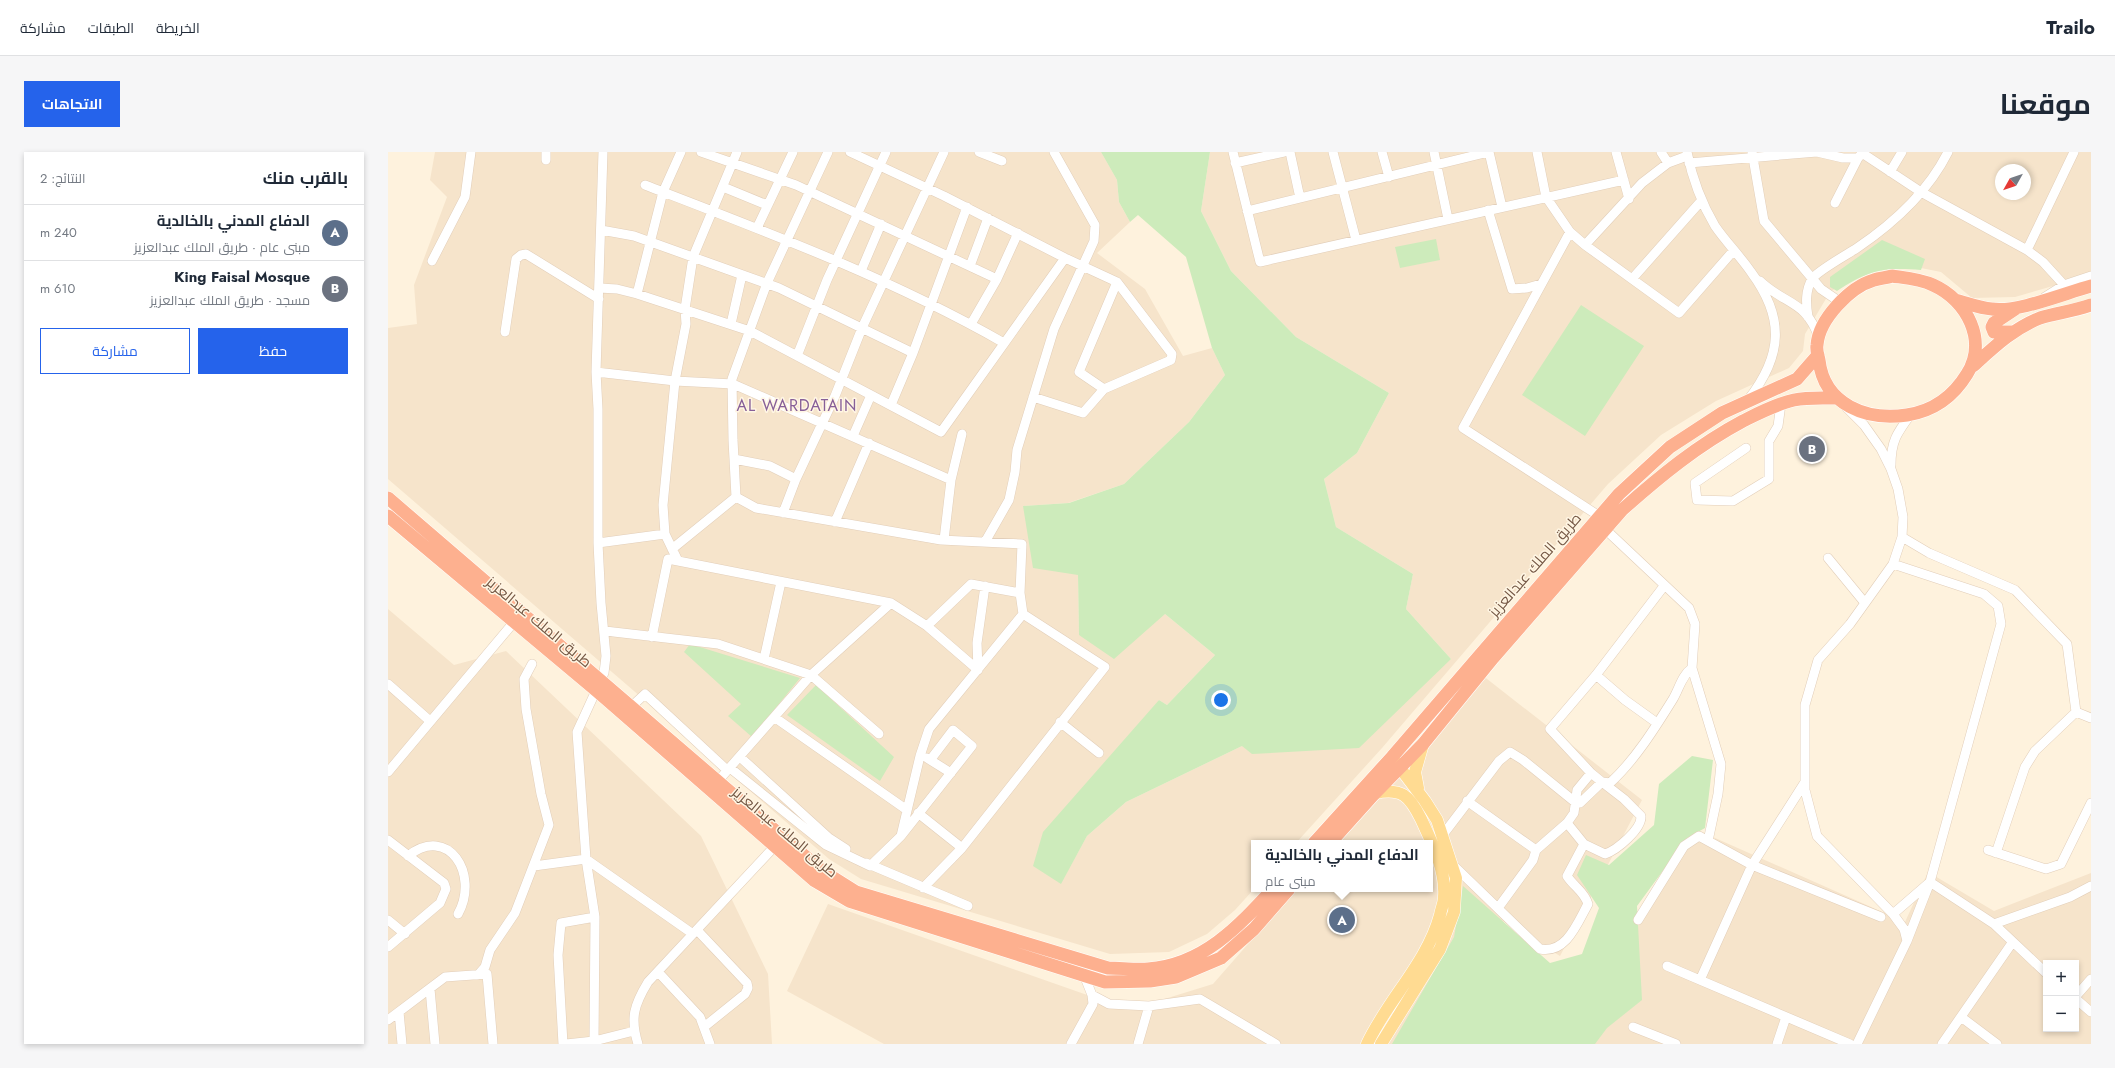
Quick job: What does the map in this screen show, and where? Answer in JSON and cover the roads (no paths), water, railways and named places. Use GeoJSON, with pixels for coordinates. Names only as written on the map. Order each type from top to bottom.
{"type":"FeatureCollection","features":[{"type":"Feature","properties":{"kind":"highway"},"geometry":{"type":"LineString","coordinates":[[1973,366],[1976,344],[1974,330],[1968,314],[1955,300],[1934,285],[1911,278],[1892,276],[1873,280],[1840,302],[1826,318],[1817,345],[1822,376],[1841,402],[1868,414],[1893,417],[1920,413],[1944,401],[1961,384],[1973,366],[2013,332],[2042,318],[2091,305]]}},
{"type":"Feature","properties":{"kind":"highway"},"geometry":{"type":"LineString","coordinates":[[1955,300],[1992,310],[2018,307],[2091,286]]}},
{"type":"Feature","properties":{"kind":"highway"},"geometry":{"type":"LineString","coordinates":[[2013,332],[1997,333],[1994,332],[1992,327],[1994,323],[2018,307]]}},
{"type":"Feature","properties":{"kind":"highway","name":"طريق الملك عبدالعزيز"},"geometry":{"type":"LineString","coordinates":[[1317,840],[1392,766],[1618,494],[1670,447],[1722,413],[1797,380],[1818,355]]}},
{"type":"Feature","properties":{"kind":"highway","name":"طريق الملك عبدالعزيز"},"geometry":{"type":"LineString","coordinates":[[1333,840],[1375,793],[1392,766],[1422,744],[1493,658],[1622,510],[1671,467],[1734,427],[1766,410],[1781,404],[1810,398],[1841,402]]}},
{"type":"Feature","properties":{"kind":"highway","name":"طريق الملك عبدالعزيز"},"geometry":{"type":"LineString","coordinates":[[388,498],[599,685],[774,846],[815,881],[849,901],[1105,982],[1150,981],[1176,977],[1221,958],[1254,929],[1286,892]]}},
{"type":"Feature","properties":{"kind":"highway","name":"طريق الملك عبدالعزيز"},"geometry":{"type":"LineString","coordinates":[[388,516],[514,622],[599,685],[632,706],[821,870],[856,892],[1108,968],[1148,969],[1173,965],[1215,946],[1245,920],[1270,892]]}},
{"type":"Feature","properties":{"kind":"main road"},"geometry":{"type":"LineString","coordinates":[[1381,1044],[1433,962],[1451,924],[1454,912],[1456,878],[1452,864],[1437,820],[1420,794],[1416,784],[1415,772],[1422,744]]}},
{"type":"Feature","properties":{"kind":"main road"},"geometry":{"type":"LineString","coordinates":[[1392,766],[1420,794]]}},
{"type":"Feature","properties":{"kind":"main road"},"geometry":{"type":"LineString","coordinates":[[1392,766],[1417,811],[1431,840]]}},
{"type":"Feature","properties":{"kind":"main road"},"geometry":{"type":"LineString","coordinates":[[1375,793],[1394,790],[1402,793],[1409,799]]}},
{"type":"Feature","properties":{"kind":"main road"},"geometry":{"type":"LineString","coordinates":[[1367,1044],[1386,1011],[1426,951],[1433,936],[1444,898],[1442,875],[1433,845]]}},
{"type":"Feature","properties":{"kind":"street"},"geometry":{"type":"LineString","coordinates":[[432,261],[465,197],[471,152]]}},
{"type":"Feature","properties":{"kind":"street"},"geometry":{"type":"LineString","coordinates":[[594,1041],[594,917],[586,859],[577,732],[599,685],[606,656],[605,631],[601,603],[598,544],[598,424],[596,372],[603,152]]}},
{"type":"Feature","properties":{"kind":"street"},"geometry":{"type":"LineString","coordinates":[[637,294],[663,192],[682,152]]}},
{"type":"Feature","properties":{"kind":"street"},"geometry":{"type":"LineString","coordinates":[[701,152],[809,191],[997,279]]}},
{"type":"Feature","properties":{"kind":"street"},"geometry":{"type":"LineString","coordinates":[[678,561],[665,534],[663,505],[675,381],[686,324],[685,309],[693,257],[737,152]]}},
{"type":"Feature","properties":{"kind":"street"},"geometry":{"type":"LineString","coordinates":[[757,228],[792,152]]}},
{"type":"Feature","properties":{"kind":"street"},"geometry":{"type":"LineString","coordinates":[[736,497],[732,379],[767,284],[828,152]]}},
{"type":"Feature","properties":{"kind":"street"},"geometry":{"type":"LineString","coordinates":[[850,152],[1018,232],[1065,258],[1117,282],[1172,354],[1171,360],[1104,389],[1083,413],[1033,397]]}},
{"type":"Feature","properties":{"kind":"street"},"geometry":{"type":"LineString","coordinates":[[797,356],[836,260],[886,152]]}},
{"type":"Feature","properties":{"kind":"street"},"geometry":{"type":"LineString","coordinates":[[783,514],[796,479],[842,380],[862,328],[944,152]]}},
{"type":"Feature","properties":{"kind":"street"},"geometry":{"type":"LineString","coordinates":[[979,152],[1002,160]]}},
{"type":"Feature","properties":{"kind":"street"},"geometry":{"type":"LineString","coordinates":[[986,542],[1009,500],[1015,472],[1017,450],[1054,329],[1094,241],[1095,225],[1054,152]]}},
{"type":"Feature","properties":{"kind":"street"},"geometry":{"type":"LineString","coordinates":[[1233,152],[1260,262],[1624,180]]}},
{"type":"Feature","properties":{"kind":"street"},"geometry":{"type":"LineString","coordinates":[[1236,163],[1284,152]]}},
{"type":"Feature","properties":{"kind":"street"},"geometry":{"type":"LineString","coordinates":[[1290,152],[1300,198]]}},
{"type":"Feature","properties":{"kind":"street"},"geometry":{"type":"LineString","coordinates":[[1333,152],[1356,240]]}},
{"type":"Feature","properties":{"kind":"street"},"geometry":{"type":"LineString","coordinates":[[1382,152],[1389,177]]}},
{"type":"Feature","properties":{"kind":"street"},"geometry":{"type":"LineString","coordinates":[[1434,152],[1438,165],[1448,219]]}},
{"type":"Feature","properties":{"kind":"street"},"geometry":{"type":"LineString","coordinates":[[1247,211],[1489,152],[1502,207]]}},
{"type":"Feature","properties":{"kind":"street"},"geometry":{"type":"LineString","coordinates":[[1537,152],[1546,197],[1570,232],[1585,245],[1680,313],[1734,250]]}},
{"type":"Feature","properties":{"kind":"street"},"geometry":{"type":"LineString","coordinates":[[1616,152],[1629,198]]}},
{"type":"Feature","properties":{"kind":"street"},"geometry":{"type":"LineString","coordinates":[[1661,152],[1668,163]]}},
{"type":"Feature","properties":{"kind":"street"},"geometry":{"type":"LineString","coordinates":[[1585,245],[1642,183],[1668,163],[1688,157],[1817,152],[1843,158],[1861,154],[1921,192],[2027,250],[2044,262],[2064,285]]}},
{"type":"Feature","properties":{"kind":"street"},"geometry":{"type":"LineString","coordinates":[[1890,172],[1902,152]]}},
{"type":"Feature","properties":{"kind":"street"},"geometry":{"type":"LineString","coordinates":[[1808,317],[1806,296],[1813,277],[1865,243],[1898,217],[1940,168],[1948,152]]}},
{"type":"Feature","properties":{"kind":"street"},"geometry":{"type":"LineString","coordinates":[[2027,250],[2074,152]]}},
{"type":"Feature","properties":{"kind":"street"},"geometry":{"type":"LineString","coordinates":[[1835,203],[1861,154]]}},
{"type":"Feature","properties":{"kind":"street"},"geometry":{"type":"LineString","coordinates":[[1752,155],[1764,221],[1813,277],[1821,289],[1840,302]]}},
{"type":"Feature","properties":{"kind":"street"},"geometry":{"type":"LineString","coordinates":[[1688,157],[1702,200],[1716,226],[1752,273],[1770,291],[1799,307],[1808,317],[1819,338]]}},
{"type":"Feature","properties":{"kind":"street"},"geometry":{"type":"LineString","coordinates":[[645,184],[787,239],[861,271],[971,324],[1004,343]]}},
{"type":"Feature","properties":{"kind":"street"},"geometry":{"type":"LineString","coordinates":[[722,187],[767,205]]}},
{"type":"Feature","properties":{"kind":"street"},"geometry":{"type":"LineString","coordinates":[[1632,279],[1702,200]]}},
{"type":"Feature","properties":{"kind":"street"},"geometry":{"type":"LineString","coordinates":[[891,405],[931,305],[967,208]]}},
{"type":"Feature","properties":{"kind":"street"},"geometry":{"type":"LineString","coordinates":[[1488,210],[1512,289],[1527,288],[1541,284]]}},
{"type":"Feature","properties":{"kind":"street"},"geometry":{"type":"LineString","coordinates":[[970,266],[988,218]]}},
{"type":"Feature","properties":{"kind":"street"},"geometry":{"type":"LineString","coordinates":[[861,271],[882,224]]}},
{"type":"Feature","properties":{"kind":"street"},"geometry":{"type":"LineString","coordinates":[[601,230],[634,236],[767,284],[817,306],[912,354]]}},
{"type":"Feature","properties":{"kind":"street"},"geometry":{"type":"LineString","coordinates":[[971,324],[997,279],[1018,232]]}},
{"type":"Feature","properties":{"kind":"street"},"geometry":{"type":"LineString","coordinates":[[1570,232],[1463,428],[1599,516]]}},
{"type":"Feature","properties":{"kind":"street"},"geometry":{"type":"LineString","coordinates":[[505,332],[516,259],[521,255],[526,254],[599,298]]}},
{"type":"Feature","properties":{"kind":"street"},"geometry":{"type":"LineString","coordinates":[[599,288],[617,289],[637,294],[750,331],[941,432],[1065,258]]}},
{"type":"Feature","properties":{"kind":"street"},"geometry":{"type":"LineString","coordinates":[[1746,403],[1764,378],[1771,362],[1775,349],[1776,334],[1773,318],[1768,305],[1752,273]]}},
{"type":"Feature","properties":{"kind":"street"},"geometry":{"type":"LineString","coordinates":[[731,324],[742,275]]}},
{"type":"Feature","properties":{"kind":"street"},"geometry":{"type":"LineString","coordinates":[[2036,302],[2064,285],[2091,276]]}},
{"type":"Feature","properties":{"kind":"street"},"geometry":{"type":"LineString","coordinates":[[1104,389],[1079,372],[1099,320],[1117,282]]}},
{"type":"Feature","properties":{"kind":"street"},"geometry":{"type":"LineString","coordinates":[[596,372],[675,381],[733,384],[951,480]]}},
{"type":"Feature","properties":{"kind":"street"},"geometry":{"type":"LineString","coordinates":[[853,436],[871,395]]}},
{"type":"Feature","properties":{"kind":"street"},"geometry":{"type":"LineString","coordinates":[[1841,402],[1864,426],[1881,449],[1891,469],[1898,489],[1903,517],[1902,537],[1893,564],[1850,624],[1818,660],[1805,705],[1805,790],[1817,836],[1893,914],[1904,929],[1908,941]]}},
{"type":"Feature","properties":{"kind":"street"},"geometry":{"type":"LineString","coordinates":[[1746,448],[1695,483],[1698,500],[1733,501],[1769,479],[1769,441],[1778,426],[1781,404]]}},
{"type":"Feature","properties":{"kind":"street"},"geometry":{"type":"LineString","coordinates":[[1891,469],[1891,449],[1895,438],[1911,414]]}},
{"type":"Feature","properties":{"kind":"street"},"geometry":{"type":"LineString","coordinates":[[944,540],[951,480],[962,434]]}},
{"type":"Feature","properties":{"kind":"street"},"geometry":{"type":"LineString","coordinates":[[835,522],[869,443]]}},
{"type":"Feature","properties":{"kind":"street"},"geometry":{"type":"LineString","coordinates":[[734,458],[770,466],[796,479]]}},
{"type":"Feature","properties":{"kind":"street"},"geometry":{"type":"LineString","coordinates":[[672,549],[736,497]]}},
{"type":"Feature","properties":{"kind":"street"},"geometry":{"type":"LineString","coordinates":[[736,497],[756,508],[783,514],[944,540],[1022,544],[1020,593],[1023,614],[929,729],[920,756],[901,836]]}},
{"type":"Feature","properties":{"kind":"street"},"geometry":{"type":"LineString","coordinates":[[1605,529],[1689,608],[1695,624],[1692,668],[1721,764],[1718,794],[1708,841]]}},
{"type":"Feature","properties":{"kind":"street"},"geometry":{"type":"LineString","coordinates":[[598,544],[665,534]]}},
{"type":"Feature","properties":{"kind":"street"},"geometry":{"type":"LineString","coordinates":[[1902,537],[1928,553],[2015,590],[2067,644],[2076,712]]}},
{"type":"Feature","properties":{"kind":"street"},"geometry":{"type":"LineString","coordinates":[[1828,558],[1865,603]]}},
{"type":"Feature","properties":{"kind":"street"},"geometry":{"type":"LineString","coordinates":[[652,637],[668,559],[891,603],[927,626],[978,670]]}},
{"type":"Feature","properties":{"kind":"street"},"geometry":{"type":"LineString","coordinates":[[1857,1044],[1908,941],[1930,882],[2001,624],[1998,606],[1984,594],[1893,564]]}},
{"type":"Feature","properties":{"kind":"street"},"geometry":{"type":"LineString","coordinates":[[764,660],[781,582]]}},
{"type":"Feature","properties":{"kind":"street"},"geometry":{"type":"LineString","coordinates":[[927,626],[971,584],[1020,593]]}},
{"type":"Feature","properties":{"kind":"street"},"geometry":{"type":"LineString","coordinates":[[978,670],[977,644],[985,586]]}},
{"type":"Feature","properties":{"kind":"street"},"geometry":{"type":"LineString","coordinates":[[1567,823],[1584,844],[1605,854],[1614,851],[1636,830],[1642,820],[1635,808],[1591,773],[1550,729],[1596,675],[1664,586]]}},
{"type":"Feature","properties":{"kind":"street"},"geometry":{"type":"LineString","coordinates":[[718,781],[811,675],[891,603]]}},
{"type":"Feature","properties":{"kind":"street"},"geometry":{"type":"LineString","coordinates":[[924,888],[962,848],[1060,722],[1105,667],[1023,614]]}},
{"type":"Feature","properties":{"kind":"street"},"geometry":{"type":"LineString","coordinates":[[388,772],[514,622]]}},
{"type":"Feature","properties":{"kind":"street"},"geometry":{"type":"LineString","coordinates":[[605,631],[718,644],[811,675],[879,734]]}},
{"type":"Feature","properties":{"kind":"street"},"geometry":{"type":"LineString","coordinates":[[478,975],[485,966],[490,950],[515,913],[549,825],[538,781],[526,708],[524,679],[532,664]]}},
{"type":"Feature","properties":{"kind":"street"},"geometry":{"type":"LineString","coordinates":[[1602,782],[1610,783],[1624,771],[1673,698],[1686,672],[1692,668]]}},
{"type":"Feature","properties":{"kind":"street"},"geometry":{"type":"LineString","coordinates":[[1596,675],[1625,700],[1657,723]]}},
{"type":"Feature","properties":{"kind":"street"},"geometry":{"type":"LineString","coordinates":[[388,684],[430,721]]}},
{"type":"Feature","properties":{"kind":"street"},"geometry":{"type":"LineString","coordinates":[[632,706],[645,694],[729,769],[826,845],[870,866],[968,906]]}},
{"type":"Feature","properties":{"kind":"street"},"geometry":{"type":"LineString","coordinates":[[2076,712],[2091,718]]}},
{"type":"Feature","properties":{"kind":"street"},"geometry":{"type":"LineString","coordinates":[[2076,712],[2035,751],[2025,767],[1992,851],[2046,869],[2061,864],[2091,803]]}},
{"type":"Feature","properties":{"kind":"street"},"geometry":{"type":"LineString","coordinates":[[774,717],[907,810]]}},
{"type":"Feature","properties":{"kind":"street"},"geometry":{"type":"LineString","coordinates":[[1060,722],[1099,753]]}},
{"type":"Feature","properties":{"kind":"street"},"geometry":{"type":"LineString","coordinates":[[870,866],[901,836],[972,746],[953,730],[931,759]]}},
{"type":"Feature","properties":{"kind":"street"},"geometry":{"type":"LineString","coordinates":[[1442,836],[1499,761],[1510,752],[1524,760],[1575,802],[1580,803],[1602,782]]}},
{"type":"Feature","properties":{"kind":"street"},"geometry":{"type":"LineString","coordinates":[[920,756],[931,759],[951,773]]}},
{"type":"Feature","properties":{"kind":"street"},"geometry":{"type":"LineString","coordinates":[[740,757],[829,838],[870,866]]}},
{"type":"Feature","properties":{"kind":"street"},"geometry":{"type":"LineString","coordinates":[[1498,908],[1532,860],[1536,850],[1567,823],[1574,813],[1577,790],[1591,773]]}},
{"type":"Feature","properties":{"kind":"street"},"geometry":{"type":"LineString","coordinates":[[1700,980],[1752,865],[1805,782]]}},
{"type":"Feature","properties":{"kind":"street"},"geometry":{"type":"LineString","coordinates":[[1467,802],[1536,850]]}},
{"type":"Feature","properties":{"kind":"street"},"geometry":{"type":"LineString","coordinates":[[918,814],[962,848]]}},
{"type":"Feature","properties":{"kind":"street"},"geometry":{"type":"LineString","coordinates":[[1638,920],[1684,846],[1699,836],[1752,865],[1881,918]]}},
{"type":"Feature","properties":{"kind":"street"},"geometry":{"type":"LineString","coordinates":[[388,840],[444,883],[446,889],[440,903],[388,947]]}},
{"type":"Feature","properties":{"kind":"street"},"geometry":{"type":"LineString","coordinates":[[1452,864],[1540,949],[1550,951],[1560,947],[1575,929],[1588,904],[1585,895],[1572,884],[1567,876],[1584,844]]}},
{"type":"Feature","properties":{"kind":"street"},"geometry":{"type":"LineString","coordinates":[[408,856],[416,850],[431,846],[443,848],[454,856],[460,863],[466,880],[466,897],[458,914]]}},
{"type":"Feature","properties":{"kind":"street"},"geometry":{"type":"LineString","coordinates":[[638,1044],[634,1031],[633,1020],[636,1002],[648,982],[659,973],[774,846]]}},
{"type":"Feature","properties":{"kind":"street"},"geometry":{"type":"LineString","coordinates":[[534,866],[586,859],[695,932],[747,984],[748,988],[745,994],[704,1027]]}},
{"type":"Feature","properties":{"kind":"street"},"geometry":{"type":"LineString","coordinates":[[1893,914],[1930,882]]}},
{"type":"Feature","properties":{"kind":"street"},"geometry":{"type":"LineString","coordinates":[[1930,882],[1994,924],[2012,943],[2043,969]]}},
{"type":"Feature","properties":{"kind":"street"},"geometry":{"type":"LineString","coordinates":[[1994,924],[2070,897],[2091,886]]}},
{"type":"Feature","properties":{"kind":"street"},"geometry":{"type":"LineString","coordinates":[[563,1044],[558,955],[561,923],[594,917]]}},
{"type":"Feature","properties":{"kind":"street"},"geometry":{"type":"LineString","coordinates":[[388,920],[405,934]]}},
{"type":"Feature","properties":{"kind":"street"},"geometry":{"type":"LineString","coordinates":[[1942,1044],[2012,943]]}},
{"type":"Feature","properties":{"kind":"street"},"geometry":{"type":"LineString","coordinates":[[1667,966],[1850,1044]]}},
{"type":"Feature","properties":{"kind":"street"},"geometry":{"type":"LineString","coordinates":[[659,973],[700,1017],[710,1044]]}},
{"type":"Feature","properties":{"kind":"street"},"geometry":{"type":"LineString","coordinates":[[388,1020],[445,977],[487,974],[493,1044]]}},
{"type":"Feature","properties":{"kind":"street"},"geometry":{"type":"LineString","coordinates":[[1070,1044],[1093,1004],[1092,995],[1084,975]]}},
{"type":"Feature","properties":{"kind":"street"},"geometry":{"type":"LineString","coordinates":[[2077,996],[2091,979]]}},
{"type":"Feature","properties":{"kind":"street"},"geometry":{"type":"LineString","coordinates":[[430,989],[435,1044]]}},
{"type":"Feature","properties":{"kind":"street"},"geometry":{"type":"LineString","coordinates":[[1092,995],[1109,1004],[1149,1006],[1200,998],[1276,1044]]}},
{"type":"Feature","properties":{"kind":"street"},"geometry":{"type":"LineString","coordinates":[[2079,1000],[2091,1012]]}},
{"type":"Feature","properties":{"kind":"street"},"geometry":{"type":"LineString","coordinates":[[1138,1044],[1149,1006]]}},
{"type":"Feature","properties":{"kind":"street"},"geometry":{"type":"LineString","coordinates":[[399,1012],[402,1044]]}},
{"type":"Feature","properties":{"kind":"street"},"geometry":{"type":"LineString","coordinates":[[1777,1044],[1786,1017]]}},
{"type":"Feature","properties":{"kind":"street"},"geometry":{"type":"LineString","coordinates":[[1961,1017],[1997,1044]]}},
{"type":"Feature","properties":{"kind":"street"},"geometry":{"type":"LineString","coordinates":[[1634,1027],[1676,1044]]}},
{"type":"Feature","properties":{"kind":"street"},"geometry":{"type":"LineString","coordinates":[[566,1044],[594,1041],[634,1031]]}},
{"type":"Feature","properties":{"kind":"place","name":"King Faisal Mosque"},"geometry":{"type":"Point","coordinates":[1812,449]}},
{"type":"Feature","properties":{"kind":"place","name":"الدفاع المدني بالخالدية"},"geometry":{"type":"Point","coordinates":[1342,920]}},
{"type":"Feature","properties":{"kind":"district","name":"AL WARDATAIN"},"geometry":{"type":"Point","coordinates":[797,405]}}]}
